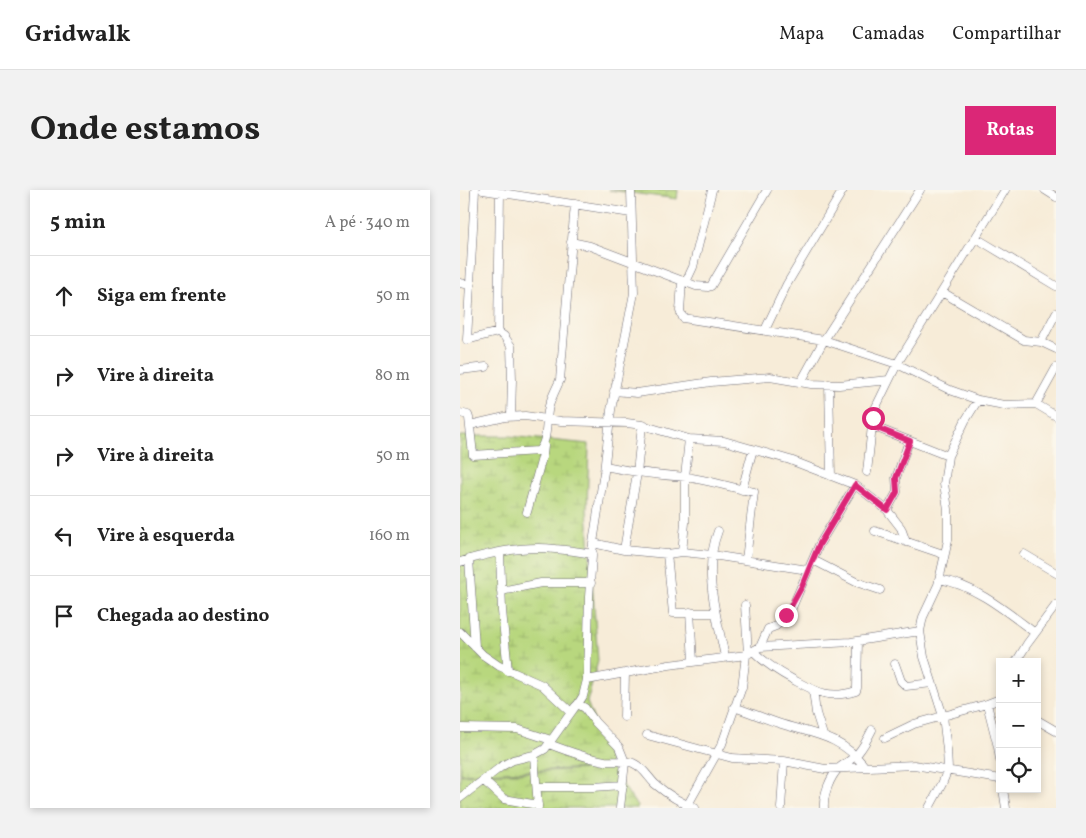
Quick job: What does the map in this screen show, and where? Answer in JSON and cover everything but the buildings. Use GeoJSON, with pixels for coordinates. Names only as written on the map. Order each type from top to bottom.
{"type":"FeatureCollection","features":[{"type":"Feature","properties":{"kind":"street"},"geometry":{"type":"LineString","coordinates":[[476,190],[471,285],[463,339],[498,332],[504,336],[511,346],[511,416]]}},
{"type":"Feature","properties":{"kind":"street"},"geometry":{"type":"LineString","coordinates":[[483,190],[631,213]]}},
{"type":"Feature","properties":{"kind":"street"},"geometry":{"type":"LineString","coordinates":[[460,798],[513,760],[534,755],[545,749],[578,704],[587,680],[589,597],[593,543],[614,391],[634,293],[631,190]]}},
{"type":"Feature","properties":{"kind":"street"},"geometry":{"type":"LineString","coordinates":[[712,190],[697,252],[684,281],[680,311],[683,318],[824,340],[897,364],[950,390],[978,400],[1004,405],[1036,404],[1056,416]]}},
{"type":"Feature","properties":{"kind":"street"},"geometry":{"type":"LineString","coordinates":[[571,242],[590,246],[696,286],[708,287],[711,286],[767,190]]}},
{"type":"Feature","properties":{"kind":"street"},"geometry":{"type":"LineString","coordinates":[[765,330],[787,284],[843,190]]}},
{"type":"Feature","properties":{"kind":"street"},"geometry":{"type":"LineString","coordinates":[[801,382],[824,340],[920,190]]}},
{"type":"Feature","properties":{"kind":"street"},"geometry":{"type":"LineString","coordinates":[[868,472],[875,409],[889,380],[897,364],[1006,190]]}},
{"type":"Feature","properties":{"kind":"street"},"geometry":{"type":"LineString","coordinates":[[1045,190],[1056,197]]}},
{"type":"Feature","properties":{"kind":"street"},"geometry":{"type":"LineString","coordinates":[[498,332],[500,193]]}},
{"type":"Feature","properties":{"kind":"street"},"geometry":{"type":"LineString","coordinates":[[526,512],[540,453],[544,444],[546,419],[552,393],[560,380],[574,204]]}},
{"type":"Feature","properties":{"kind":"street"},"geometry":{"type":"LineString","coordinates":[[976,238],[1056,286]]}},
{"type":"Feature","properties":{"kind":"street"},"geometry":{"type":"LineString","coordinates":[[460,283],[471,285]]}},
{"type":"Feature","properties":{"kind":"street"},"geometry":{"type":"LineString","coordinates":[[942,292],[1024,340],[1041,342],[1056,349]]}},
{"type":"Feature","properties":{"kind":"street"},"geometry":{"type":"LineString","coordinates":[[1041,342],[1056,313]]}},
{"type":"Feature","properties":{"kind":"street"},"geometry":{"type":"LineString","coordinates":[[460,370],[486,367]]}},
{"type":"Feature","properties":{"kind":"street"},"geometry":{"type":"LineString","coordinates":[[1036,404],[1056,368]]}},
{"type":"Feature","properties":{"kind":"street"},"geometry":{"type":"LineString","coordinates":[[614,391],[637,393],[711,382],[770,378],[829,384],[889,380]]}},
{"type":"Feature","properties":{"kind":"street"},"geometry":{"type":"LineString","coordinates":[[829,384],[831,476]]}},
{"type":"Feature","properties":{"kind":"street"},"geometry":{"type":"LineString","coordinates":[[929,808],[948,769],[944,716],[924,657],[920,632],[923,617],[939,580],[943,554],[948,540],[948,509],[944,484],[948,456],[978,400]]}},
{"type":"Feature","properties":{"kind":"street"},"geometry":{"type":"LineString","coordinates":[[460,413],[468,415],[473,455],[540,453]]}},
{"type":"Feature","properties":{"kind":"street"},"geometry":{"type":"LineString","coordinates":[[470,425],[511,416],[525,416],[642,425],[689,439],[724,441],[790,460],[855,485],[887,510],[901,528],[906,542]]}},
{"type":"Feature","properties":{"kind":"street"},"geometry":{"type":"LineString","coordinates":[[624,550],[637,473],[642,425]]}},
{"type":"Feature","properties":{"kind":"street"},"geometry":{"type":"LineString","coordinates":[[872,426],[948,456]]}},
{"type":"Feature","properties":{"kind":"street"},"geometry":{"type":"LineString","coordinates":[[682,552],[685,523],[685,477],[689,439]]}},
{"type":"Feature","properties":{"kind":"street"},"geometry":{"type":"LineString","coordinates":[[887,510],[897,492],[896,478],[910,441]]}},
{"type":"Feature","properties":{"kind":"street"},"geometry":{"type":"LineString","coordinates":[[742,490],[753,449]]}},
{"type":"Feature","properties":{"kind":"street"},"geometry":{"type":"LineString","coordinates":[[605,466],[637,473],[685,477],[754,492],[746,560]]}},
{"type":"Feature","properties":{"kind":"street"},"geometry":{"type":"LineString","coordinates":[[460,728],[517,729],[590,757],[605,761],[632,763],[639,767],[654,783],[690,807],[718,754],[742,687],[752,652],[768,629],[776,626],[791,610],[819,545],[855,485]]}},
{"type":"Feature","properties":{"kind":"street"},"geometry":{"type":"LineString","coordinates":[[718,531],[712,555],[711,593],[724,658]]}},
{"type":"Feature","properties":{"kind":"street"},"geometry":{"type":"LineString","coordinates":[[875,531],[943,554]]}},
{"type":"Feature","properties":{"kind":"street"},"geometry":{"type":"LineString","coordinates":[[593,543],[624,550],[667,554],[682,552],[712,555],[808,570]]}},
{"type":"Feature","properties":{"kind":"street"},"geometry":{"type":"LineString","coordinates":[[460,562],[500,553],[531,549],[554,548],[593,554]]}},
{"type":"Feature","properties":{"kind":"street"},"geometry":{"type":"LineString","coordinates":[[500,553],[502,611],[508,671]]}},
{"type":"Feature","properties":{"kind":"street"},"geometry":{"type":"LineString","coordinates":[[667,554],[673,613],[714,613]]}},
{"type":"Feature","properties":{"kind":"street"},"geometry":{"type":"LineString","coordinates":[[1024,554],[1056,573]]}},
{"type":"Feature","properties":{"kind":"street"},"geometry":{"type":"LineString","coordinates":[[469,559],[475,646]]}},
{"type":"Feature","properties":{"kind":"street"},"geometry":{"type":"LineString","coordinates":[[813,560],[856,582],[880,590]]}},
{"type":"Feature","properties":{"kind":"street"},"geometry":{"type":"LineString","coordinates":[[939,580],[954,583],[979,594],[1035,633]]}},
{"type":"Feature","properties":{"kind":"street"},"geometry":{"type":"LineString","coordinates":[[502,591],[541,583],[590,583]]}},
{"type":"Feature","properties":{"kind":"street"},"geometry":{"type":"LineString","coordinates":[[1019,658],[1056,604]]}},
{"type":"Feature","properties":{"kind":"street"},"geometry":{"type":"LineString","coordinates":[[745,605],[752,652],[778,672],[826,695],[856,691],[858,682],[858,641]]}},
{"type":"Feature","properties":{"kind":"street"},"geometry":{"type":"LineString","coordinates":[[690,612],[693,662]]}},
{"type":"Feature","properties":{"kind":"street"},"geometry":{"type":"LineString","coordinates":[[460,632],[498,666],[542,685],[571,712]]}},
{"type":"Feature","properties":{"kind":"street"},"geometry":{"type":"LineString","coordinates":[[587,680],[752,652],[858,641],[920,632]]}},
{"type":"Feature","properties":{"kind":"street"},"geometry":{"type":"LineString","coordinates":[[895,664],[901,681],[906,686],[932,683]]}},
{"type":"Feature","properties":{"kind":"street"},"geometry":{"type":"LineString","coordinates":[[624,718],[625,673]]}},
{"type":"Feature","properties":{"kind":"street"},"geometry":{"type":"LineString","coordinates":[[813,690],[816,713],[822,735]]}},
{"type":"Feature","properties":{"kind":"street"},"geometry":{"type":"LineString","coordinates":[[885,738],[914,724],[996,701]]}},
{"type":"Feature","properties":{"kind":"street"},"geometry":{"type":"LineString","coordinates":[[578,704],[585,708],[595,722],[620,747],[625,762],[620,808]]}},
{"type":"Feature","properties":{"kind":"street"},"geometry":{"type":"LineString","coordinates":[[987,704],[998,748]]}},
{"type":"Feature","properties":{"kind":"street"},"geometry":{"type":"LineString","coordinates":[[734,707],[779,723],[822,735],[856,755],[865,767]]}},
{"type":"Feature","properties":{"kind":"street"},"geometry":{"type":"LineString","coordinates":[[1041,722],[1055,729]]}},
{"type":"Feature","properties":{"kind":"street"},"geometry":{"type":"LineString","coordinates":[[824,808],[826,790],[838,769],[856,755],[872,730]]}},
{"type":"Feature","properties":{"kind":"street"},"geometry":{"type":"LineString","coordinates":[[647,735],[732,758],[784,761],[825,769],[914,764],[996,778]]}},
{"type":"Feature","properties":{"kind":"street"},"geometry":{"type":"LineString","coordinates":[[484,781],[504,799],[538,806],[534,755]]}},
{"type":"Feature","properties":{"kind":"street"},"geometry":{"type":"LineString","coordinates":[[782,808],[784,761]]}},
{"type":"Feature","properties":{"kind":"street"},"geometry":{"type":"LineString","coordinates":[[538,787],[623,785]]}},
{"type":"Feature","properties":{"kind":"street"},"geometry":{"type":"LineString","coordinates":[[1004,793],[1006,808]]}},
{"type":"Feature","properties":{"kind":"green space"},"geometry":{"type":"Polygon","coordinates":[[[609,190],[678,190],[677,199],[609,190]]]}},
{"type":"Feature","properties":{"kind":"green space"},"geometry":{"type":"Polygon","coordinates":[[[460,436],[509,436],[589,444],[587,510],[598,661],[587,702],[612,767],[460,774],[460,436]]]}},
{"type":"Feature","properties":{"kind":"green space"},"geometry":{"type":"Polygon","coordinates":[[[612,768],[638,808],[460,808],[460,775],[612,768]]]}},
{"type":"Feature","properties":{"kind":"route"},"geometry":{"type":"LineString","coordinates":[[786,615],[791,610],[819,545],[844,500],[855,485],[887,510],[895,497],[897,492],[896,478],[910,441],[872,426],[873,418]]}}]}
